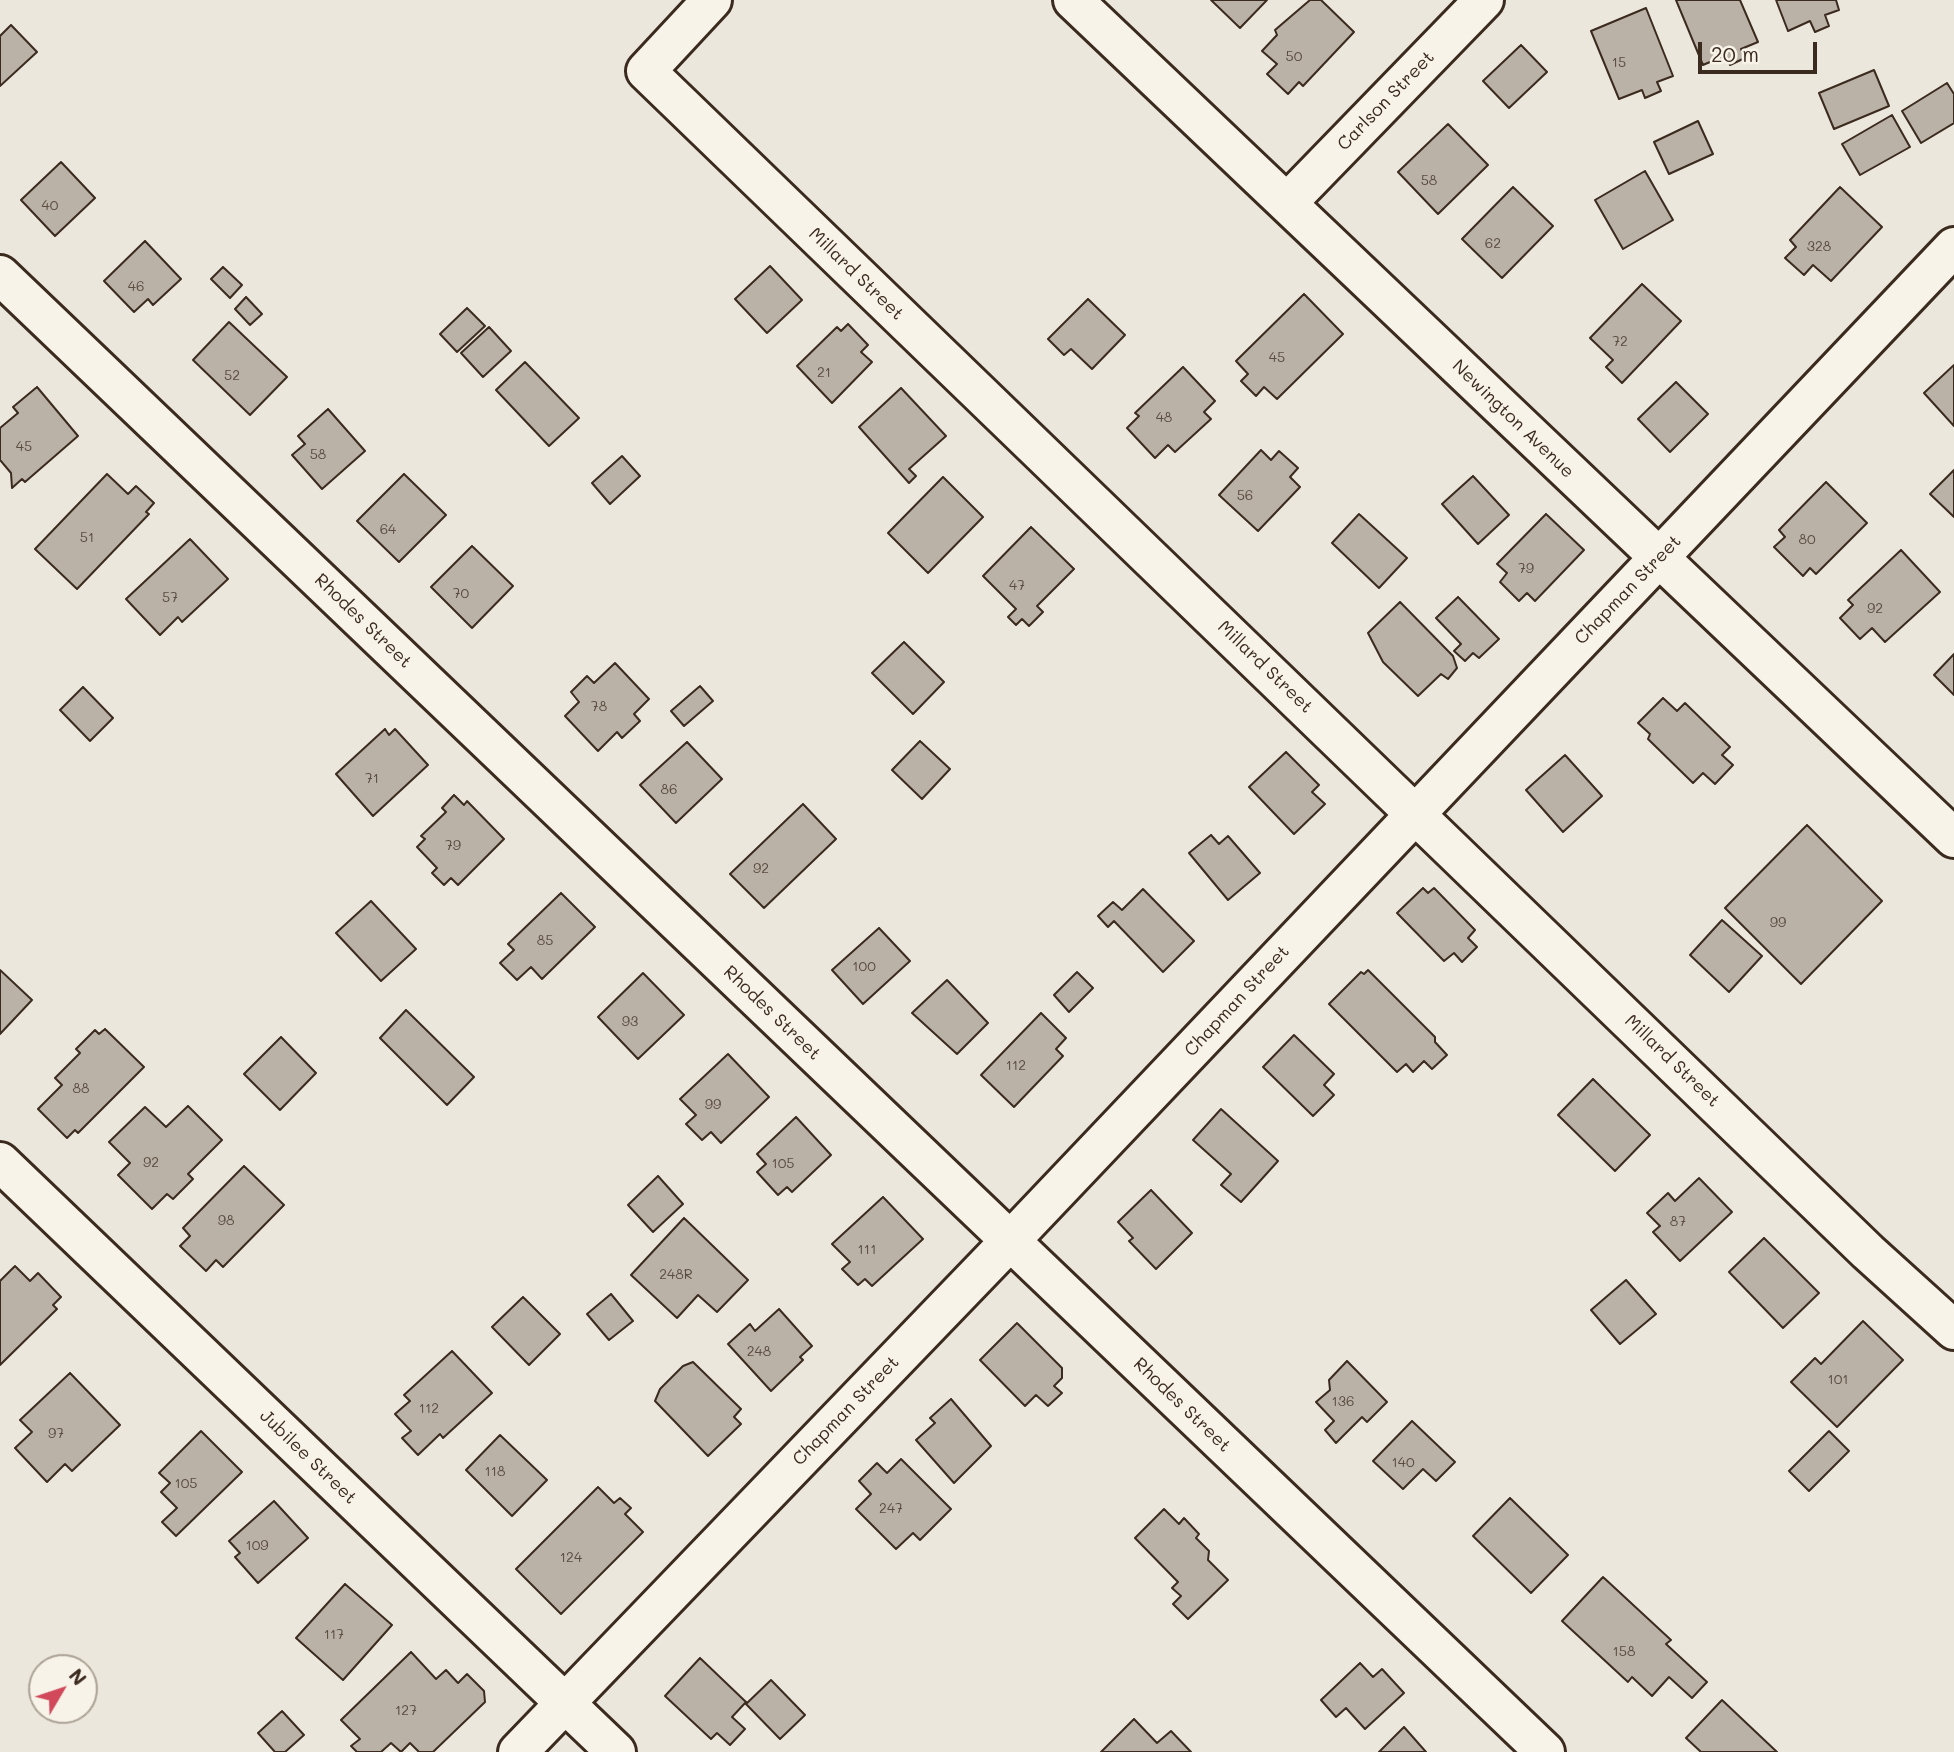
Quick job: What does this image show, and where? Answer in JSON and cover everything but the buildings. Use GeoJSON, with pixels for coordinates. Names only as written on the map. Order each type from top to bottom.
{"type":"FeatureCollection","features":[{"type":"Feature","properties":{"kind":"street","name":"Millard Street"},"geometry":{"type":"LineString","coordinates":[[712,0],[646,71],[1416,812],[1868,1252],[1954,1330]]}},
{"type":"Feature","properties":{"kind":"street","name":"Newington Avenue"},"geometry":{"type":"LineString","coordinates":[[1073,0],[1954,838]]}},
{"type":"Feature","properties":{"kind":"street","name":"Carlson Street"},"geometry":{"type":"LineString","coordinates":[[1287,202],[1484,0]]}},
{"type":"Feature","properties":{"kind":"street","name":"Chapman Street"},"geometry":{"type":"LineString","coordinates":[[518,1752],[1010,1241],[1954,247]]}},
{"type":"Feature","properties":{"kind":"street","name":"Rhodes Street"},"geometry":{"type":"LineString","coordinates":[[0,275],[1545,1752]]}},
{"type":"Feature","properties":{"kind":"street","name":"Jubilee Street"},"geometry":{"type":"LineString","coordinates":[[0,1162],[616,1752]]}}]}
